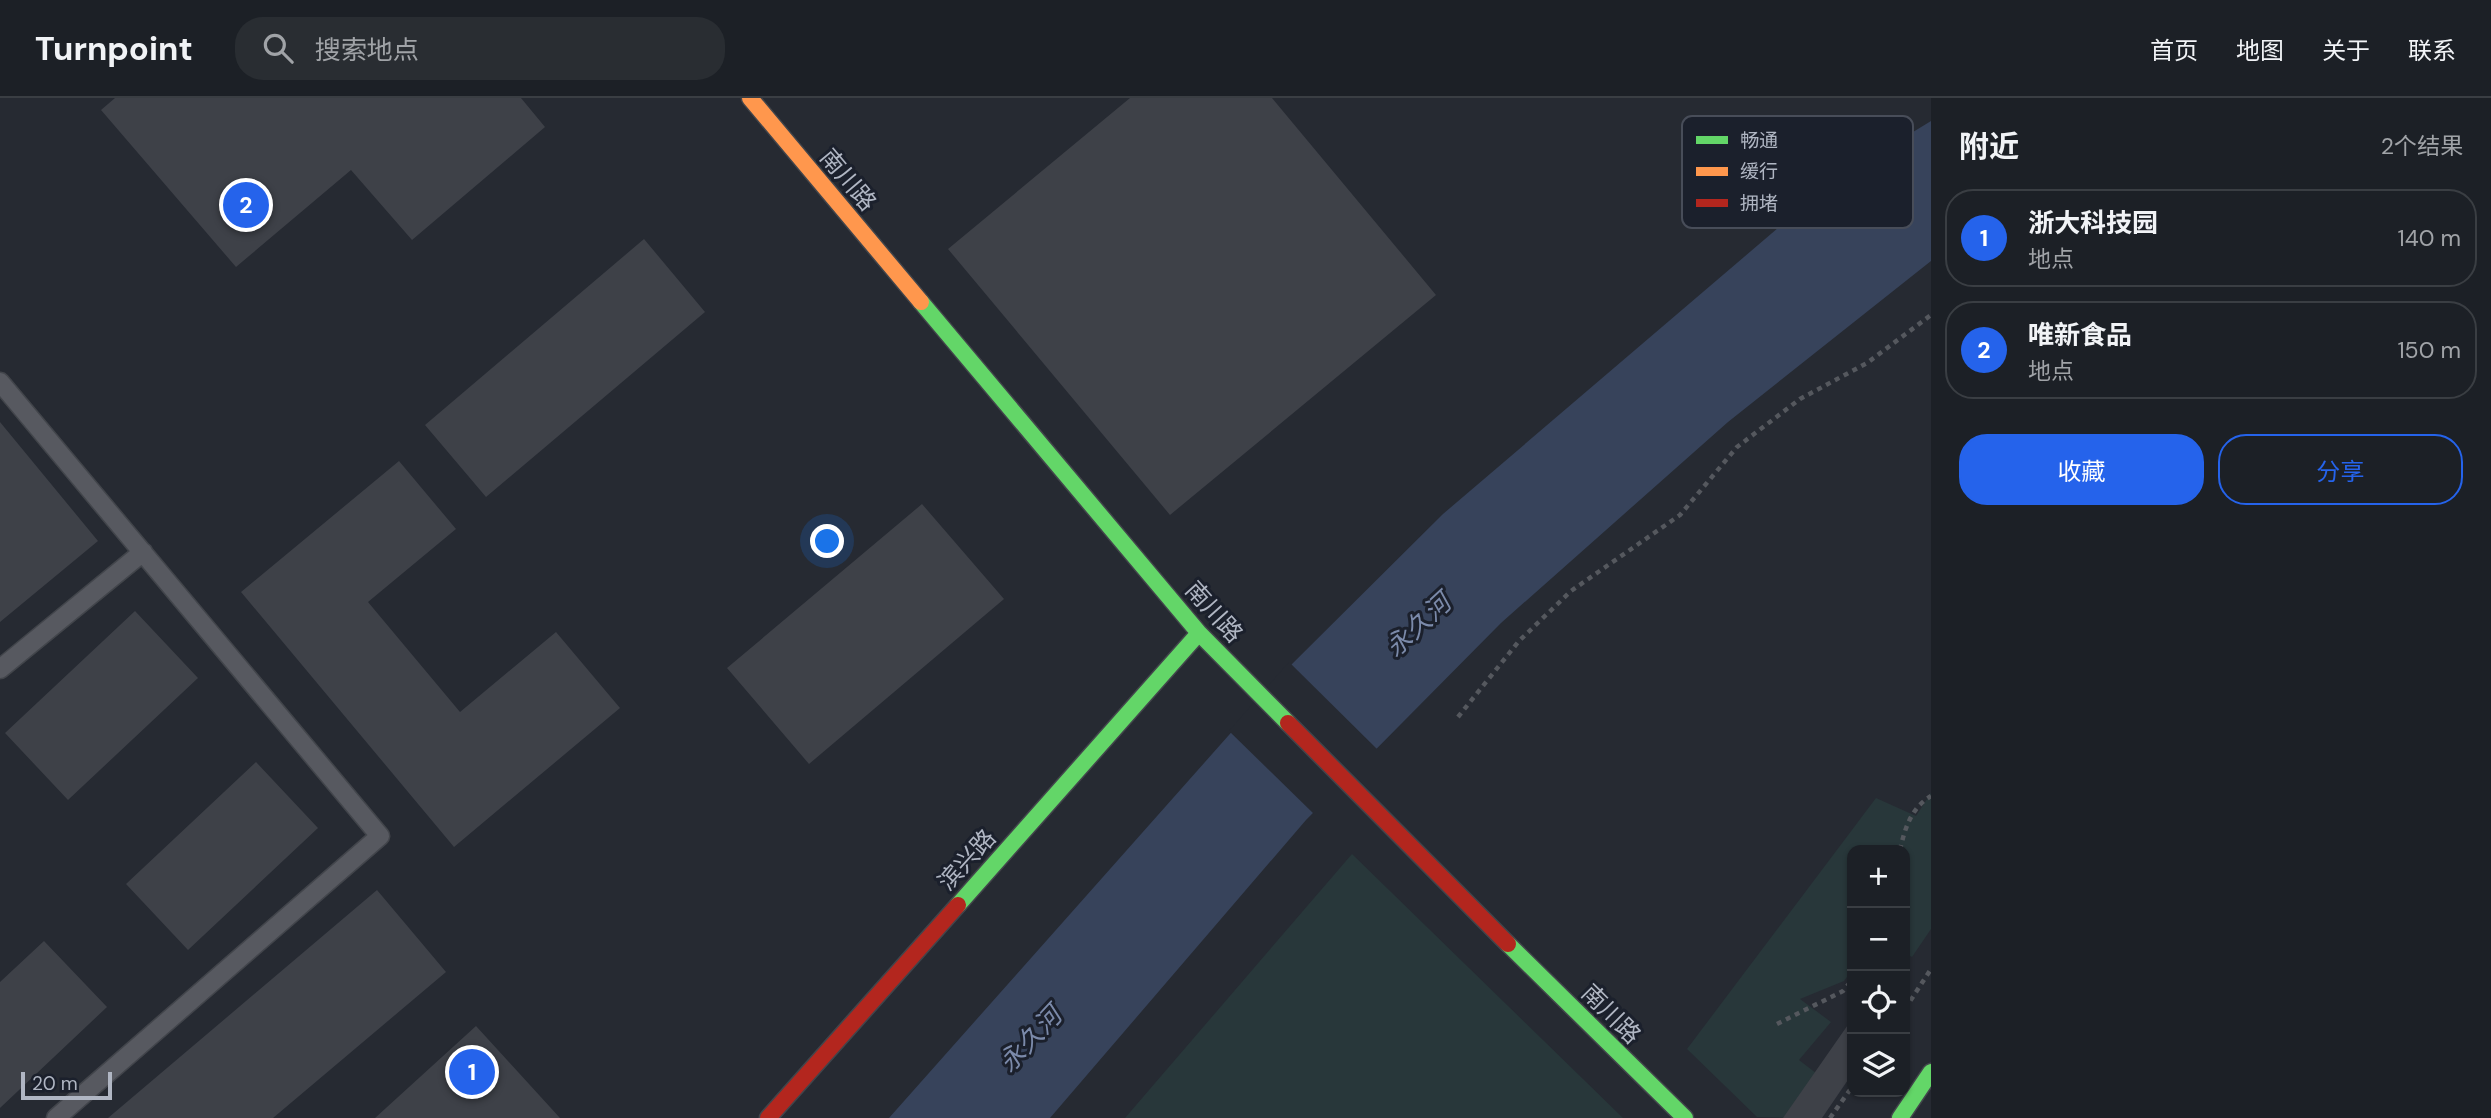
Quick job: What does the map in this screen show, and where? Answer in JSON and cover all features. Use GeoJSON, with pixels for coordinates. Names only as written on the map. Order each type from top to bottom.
{"type":"FeatureCollection","features":[{"type":"Feature","properties":{"kind":"street","name":"南川路"},"geometry":{"type":"LineString","coordinates":[[750,98],[1199,633],[1606,1043],[1685,1118]]}},
{"type":"Feature","properties":{"kind":"street","name":"滨兴路"},"geometry":{"type":"LineString","coordinates":[[768,1118],[1199,633]]}},
{"type":"Feature","properties":{"kind":"street"},"geometry":{"type":"LineString","coordinates":[[1900,1118],[1931,1072]]}},
{"type":"Feature","properties":{"kind":"lane"},"geometry":{"type":"LineString","coordinates":[[0,382],[380,836],[56,1118]]}},
{"type":"Feature","properties":{"kind":"lane"},"geometry":{"type":"LineString","coordinates":[[0,669],[143,552]]}},
{"type":"Feature","properties":{"kind":"path"},"geometry":{"type":"LineString","coordinates":[[1458,717],[1519,641],[1571,591],[1680,515],[1737,447],[1800,399],[1867,363],[1931,315]]}},
{"type":"Feature","properties":{"kind":"path"},"geometry":{"type":"LineString","coordinates":[[1901,845],[1906,826],[1921,802],[1931,796]]}},
{"type":"Feature","properties":{"kind":"path"},"geometry":{"type":"LineString","coordinates":[[1910,1001],[1931,969]]}},
{"type":"Feature","properties":{"kind":"path"},"geometry":{"type":"LineString","coordinates":[[1777,1024],[1843,991],[1847,986]]}},
{"type":"Feature","properties":{"kind":"path"},"geometry":{"type":"LineString","coordinates":[[1830,1118],[1847,1094]]}},
{"type":"Feature","properties":{"kind":"shaded area"},"geometry":{"type":"Polygon","coordinates":[[[1931,793],[1931,929],[1912,957],[1910,956],[1910,845],[1847,845],[1847,977],[1844,981],[1800,999],[1831,1022],[1799,1060],[1834,1087],[1812,1118],[1757,1117],[1687,1049],[1876,798],[1916,816],[1931,793]]]}},
{"type":"Feature","properties":{"kind":"shaded area"},"geometry":{"type":"Polygon","coordinates":[[[1352,854],[1623,1118],[1125,1118],[1352,854]]]}},
{"type":"Feature","properties":{"kind":"water","name":"永久河"},"geometry":{"type":"Polygon","coordinates":[[[1931,121],[1931,261],[1728,422],[1501,623],[1306,820],[1050,1118],[889,1118],[1292,664],[1443,514],[1778,228],[1913,228],[1913,132],[1931,121]]]}},
{"type":"Feature","properties":{"kind":"pier"},"geometry":{"type":"Polygon","coordinates":[[[1289,662],[1379,751],[1315,815],[1229,731],[1289,662]]]}},
{"type":"Feature","properties":{"kind":"building"},"geometry":{"type":"Polygon","coordinates":[[[115,98],[521,98],[545,127],[412,240],[351,170],[236,267],[101,110],[115,98]]]}},
{"type":"Feature","properties":{"kind":"building"},"geometry":{"type":"Polygon","coordinates":[[[1130,98],[1272,98],[1436,295],[1170,515],[948,249],[1130,98]]]}},
{"type":"Feature","properties":{"kind":"building"},"geometry":{"type":"Polygon","coordinates":[[[644,239],[705,312],[486,497],[425,425],[644,239]]]}},
{"type":"Feature","properties":{"kind":"building"},"geometry":{"type":"Polygon","coordinates":[[[0,422],[98,541],[0,622],[0,422]]]}},
{"type":"Feature","properties":{"kind":"building"},"geometry":{"type":"Polygon","coordinates":[[[399,461],[456,529],[368,602],[460,712],[556,632],[620,708],[454,847],[241,592],[399,461]]]}},
{"type":"Feature","properties":{"kind":"building"},"geometry":{"type":"Polygon","coordinates":[[[922,504],[1004,599],[809,764],[727,668],[922,504]]]}},
{"type":"Feature","properties":{"kind":"building"},"geometry":{"type":"Polygon","coordinates":[[[135,611],[198,678],[68,800],[5,733],[135,611]]]}},
{"type":"Feature","properties":{"kind":"building"},"geometry":{"type":"Polygon","coordinates":[[[256,762],[318,828],[188,950],[126,884],[256,762]]]}},
{"type":"Feature","properties":{"kind":"building"},"geometry":{"type":"Polygon","coordinates":[[[377,890],[446,972],[273,1118],[108,1118],[377,890]]]}},
{"type":"Feature","properties":{"kind":"building"},"geometry":{"type":"Polygon","coordinates":[[[44,941],[107,1007],[0,1108],[0,982],[44,941]]]}},
{"type":"Feature","properties":{"kind":"building"},"geometry":{"type":"Polygon","coordinates":[[[476,1026],[560,1118],[375,1118],[476,1026]]]}},
{"type":"Feature","properties":{"kind":"building"},"geometry":{"type":"Polygon","coordinates":[[[1847,1026],[1847,1081],[1822,1118],[1783,1118],[1847,1026]]]}},
{"type":"Feature","properties":{"kind":"traffic: fast"},"geometry":{"type":"LineString","coordinates":[[921,302],[1199,633],[1288,723]]}},
{"type":"Feature","properties":{"kind":"traffic: fast"},"geometry":{"type":"LineString","coordinates":[[958,905],[1199,633]]}},
{"type":"Feature","properties":{"kind":"traffic: fast"},"geometry":{"type":"LineString","coordinates":[[1508,944],[1685,1118]]}},
{"type":"Feature","properties":{"kind":"traffic: fast"},"geometry":{"type":"LineString","coordinates":[[1900,1118],[1931,1072]]}},
{"type":"Feature","properties":{"kind":"traffic: slow"},"geometry":{"type":"LineString","coordinates":[[750,98],[921,302]]}},
{"type":"Feature","properties":{"kind":"traffic: jam"},"geometry":{"type":"LineString","coordinates":[[1288,723],[1508,944]]}},
{"type":"Feature","properties":{"kind":"traffic: jam"},"geometry":{"type":"LineString","coordinates":[[768,1118],[958,905]]}},
{"type":"Feature","properties":{"kind":"place","name":"唯新食品"},"geometry":{"type":"Point","coordinates":[246,205]}},
{"type":"Feature","properties":{"kind":"place","name":"浙大科技园"},"geometry":{"type":"Point","coordinates":[472,1072]}}]}
